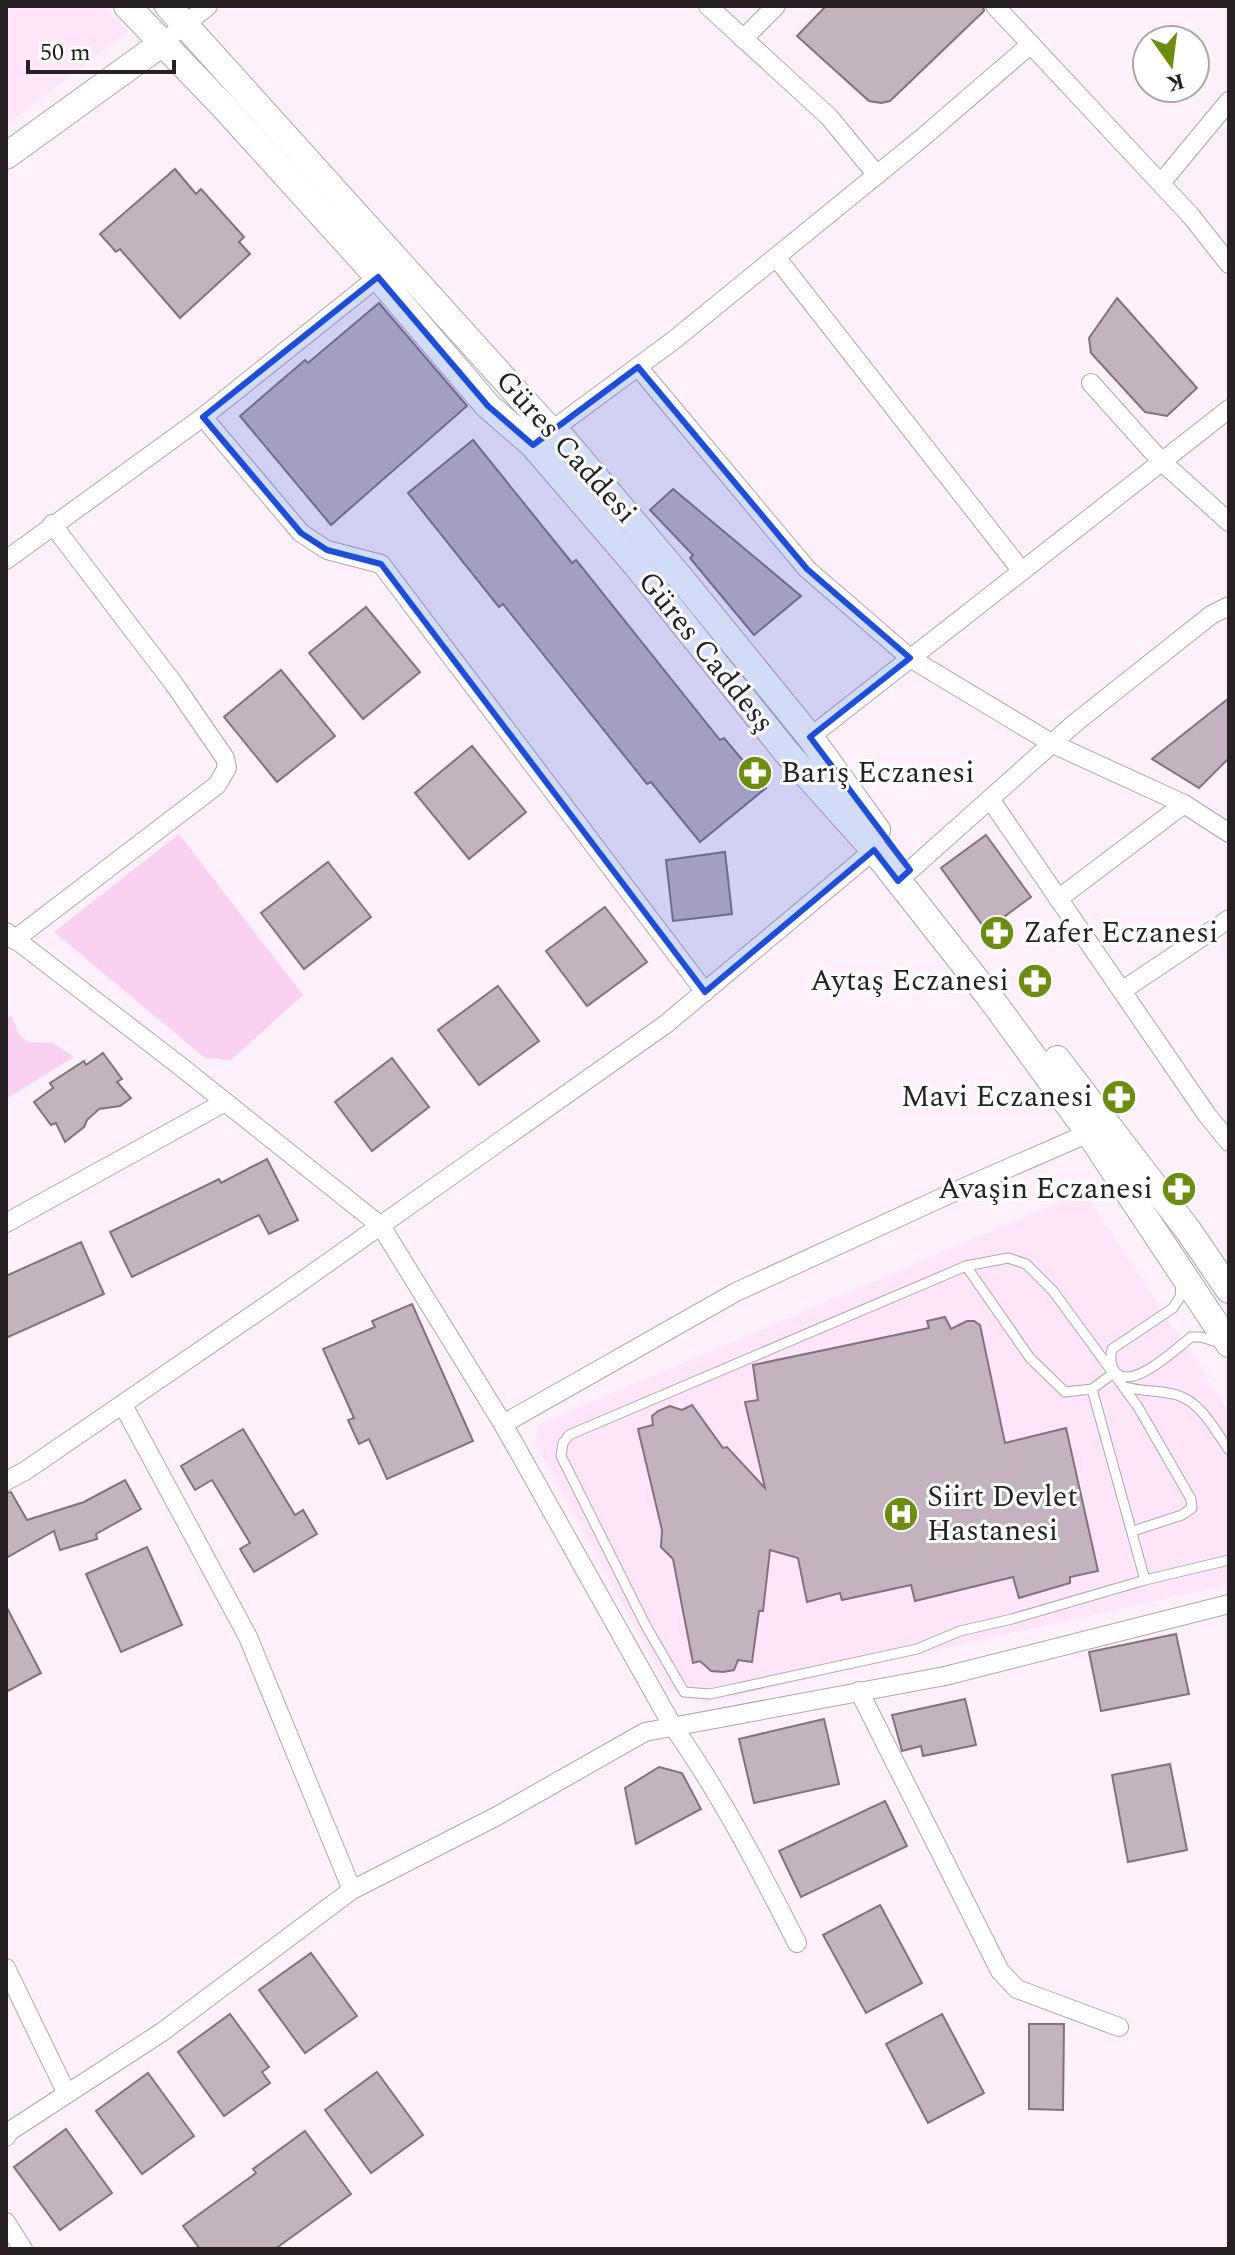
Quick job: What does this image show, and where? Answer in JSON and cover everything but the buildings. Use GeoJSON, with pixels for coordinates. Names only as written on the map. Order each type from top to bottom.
{"type":"FeatureCollection","features":[{"type":"Feature","properties":{"kind":"street","name":"Güres Caddesş"},"geometry":{"type":"LineString","coordinates":[[127,6],[223,106],[378,277],[488,406],[542,438],[637,566],[787,753],[874,850],[904,876],[1089,1133],[1229,1345]]}},
{"type":"Feature","properties":{"kind":"street"},"geometry":{"type":"LineString","coordinates":[[6,156],[161,44],[177,15],[208,6]]}},
{"type":"Feature","properties":{"kind":"street"},"geometry":{"type":"LineString","coordinates":[[708,6],[829,117],[877,175]]}},
{"type":"Feature","properties":{"kind":"street"},"geometry":{"type":"LineString","coordinates":[[743,39],[776,6]]}},
{"type":"Feature","properties":{"kind":"street"},"geometry":{"type":"LineString","coordinates":[[995,6],[1191,216],[1229,264]]}},
{"type":"Feature","properties":{"kind":"street","name":"Güres Caddesi"},"geometry":{"type":"LineString","coordinates":[[177,15],[542,438],[563,439],[679,576],[810,737],[904,876],[1188,1230],[1229,1290]]}},
{"type":"Feature","properties":{"kind":"street"},"geometry":{"type":"LineString","coordinates":[[542,438],[638,367],[776,257],[1031,44]]}},
{"type":"Feature","properties":{"kind":"street"},"geometry":{"type":"LineString","coordinates":[[1161,183],[1229,101]]}},
{"type":"Feature","properties":{"kind":"street"},"geometry":{"type":"LineString","coordinates":[[776,257],[1021,570]]}},
{"type":"Feature","properties":{"kind":"street"},"geometry":{"type":"LineString","coordinates":[[9,553],[203,417],[378,277]]}},
{"type":"Feature","properties":{"kind":"street"},"geometry":{"type":"LineString","coordinates":[[638,367],[807,569],[910,658],[1053,744],[1184,804],[1229,833]]}},
{"type":"Feature","properties":{"kind":"street"},"geometry":{"type":"LineString","coordinates":[[1091,383],[1161,461],[1229,522]]}},
{"type":"Feature","properties":{"kind":"street"},"geometry":{"type":"LineString","coordinates":[[810,737],[1229,409]]}},
{"type":"Feature","properties":{"kind":"street"},"geometry":{"type":"LineString","coordinates":[[203,417],[301,533],[327,550],[381,564],[705,992]]}},
{"type":"Feature","properties":{"kind":"street"},"geometry":{"type":"LineString","coordinates":[[52,524],[174,684],[225,758],[227,768],[217,785],[10,936],[381,1226],[503,1424],[672,1725],[696,1758],[754,1858],[797,1943]]}},
{"type":"Feature","properties":{"kind":"street"},"geometry":{"type":"LineString","coordinates":[[904,876],[1075,723],[1211,615],[1229,606]]}},
{"type":"Feature","properties":{"kind":"street"},"geometry":{"type":"LineString","coordinates":[[990,799],[1207,1115],[1229,1142]]}},
{"type":"Feature","properties":{"kind":"street"},"geometry":{"type":"LineString","coordinates":[[1058,899],[1184,804]]}},
{"type":"Feature","properties":{"kind":"street"},"geometry":{"type":"LineString","coordinates":[[7,1477],[123,1405],[666,1024],[874,850]]}},
{"type":"Feature","properties":{"kind":"street"},"geometry":{"type":"LineString","coordinates":[[1123,990],[1229,919]]}},
{"type":"Feature","properties":{"kind":"street"},"geometry":{"type":"LineString","coordinates":[[6,1223],[225,1102]]}},
{"type":"Feature","properties":{"kind":"street"},"geometry":{"type":"LineString","coordinates":[[503,1424],[736,1292],[1089,1133]]}},
{"type":"Feature","properties":{"kind":"street"},"geometry":{"type":"LineString","coordinates":[[123,1405],[248,1637],[352,1890]]}},
{"type":"Feature","properties":{"kind":"street"},"geometry":{"type":"LineString","coordinates":[[6,2137],[10,2131],[162,2032],[352,1890],[497,1816],[645,1732],[945,1676],[1229,1604]]}},
{"type":"Feature","properties":{"kind":"street"},"geometry":{"type":"LineString","coordinates":[[859,1691],[1000,1971],[1017,1989],[1119,2027]]}},
{"type":"Feature","properties":{"kind":"street"},"geometry":{"type":"LineString","coordinates":[[6,1968],[67,2094]]}},
{"type":"Feature","properties":{"kind":"street"},"geometry":{"type":"LineString","coordinates":[[6,2222],[23,2249]]}},
{"type":"Feature","properties":{"kind":"lane"},"geometry":{"type":"LineString","coordinates":[[1133,1531],[1182,1515],[1192,1508],[1191,1499],[1115,1372],[1053,1291],[1026,1264],[1008,1258],[966,1266],[569,1435],[563,1443],[561,1456],[646,1626],[684,1692],[710,1694],[917,1649],[960,1631],[1229,1560]]}},
{"type":"Feature","properties":{"kind":"lane"},"geometry":{"type":"LineString","coordinates":[[966,1266],[1030,1358],[1065,1392],[1092,1389],[1115,1372]]}},
{"type":"Feature","properties":{"kind":"lane"},"geometry":{"type":"LineString","coordinates":[[1182,1272],[1180,1297],[1173,1308],[1112,1349],[1110,1359],[1115,1372],[1124,1378],[1137,1377],[1191,1337],[1229,1345]]}},
{"type":"Feature","properties":{"kind":"lane"},"geometry":{"type":"LineString","coordinates":[[1125,1387],[1146,1393],[1178,1395],[1198,1405],[1229,1450]]}},
{"type":"Feature","properties":{"kind":"lane"},"geometry":{"type":"LineString","coordinates":[[1092,1389],[1145,1580]]}},
{"type":"Feature","properties":{"kind":"highlighted area"},"geometry":{"type":"Polygon","coordinates":[[[378,277],[488,406],[533,445],[638,367],[807,569],[910,658],[810,737],[910,870],[898,881],[874,850],[705,992],[381,564],[327,550],[301,533],[203,417],[378,277]]]}},
{"type":"Feature","properties":{"kind":"shaded area"},"geometry":{"type":"Polygon","coordinates":[[[6,6],[104,6],[128,32],[6,125],[6,6]]]}},
{"type":"Feature","properties":{"kind":"shaded area"},"geometry":{"type":"Polygon","coordinates":[[[179,834],[303,995],[231,1060],[205,1058],[54,932],[179,834]]]}},
{"type":"Feature","properties":{"kind":"shaded area"},"geometry":{"type":"Polygon","coordinates":[[[11,1015],[19,1035],[28,1042],[53,1043],[74,1057],[6,1099],[6,1019],[11,1015]]]}},
{"type":"Feature","properties":{"kind":"shaded area","name":"Siirt Devlet Hastanesi"},"geometry":{"type":"Polygon","coordinates":[[[1062,1201],[1090,1201],[1229,1412],[1229,1584],[704,1703],[670,1690],[535,1444],[538,1425],[1062,1201]]]}},
{"type":"Feature","properties":{"kind":"place","name":"Barış Eczanesi"},"geometry":{"type":"Point","coordinates":[755,773]}},
{"type":"Feature","properties":{"kind":"place","name":"Zafer Eczanesi"},"geometry":{"type":"Point","coordinates":[997,933]}},
{"type":"Feature","properties":{"kind":"place","name":"Aytaş Eczanesi"},"geometry":{"type":"Point","coordinates":[1035,981]}},
{"type":"Feature","properties":{"kind":"place","name":"Mavi Eczanesi"},"geometry":{"type":"Point","coordinates":[1119,1097]}},
{"type":"Feature","properties":{"kind":"place","name":"Avaşin Eczanesi"},"geometry":{"type":"Point","coordinates":[1179,1189]}},
{"type":"Feature","properties":{"kind":"place","name":"Siirt Devlet Hastanesi"},"geometry":{"type":"Point","coordinates":[901,1514]}}]}
